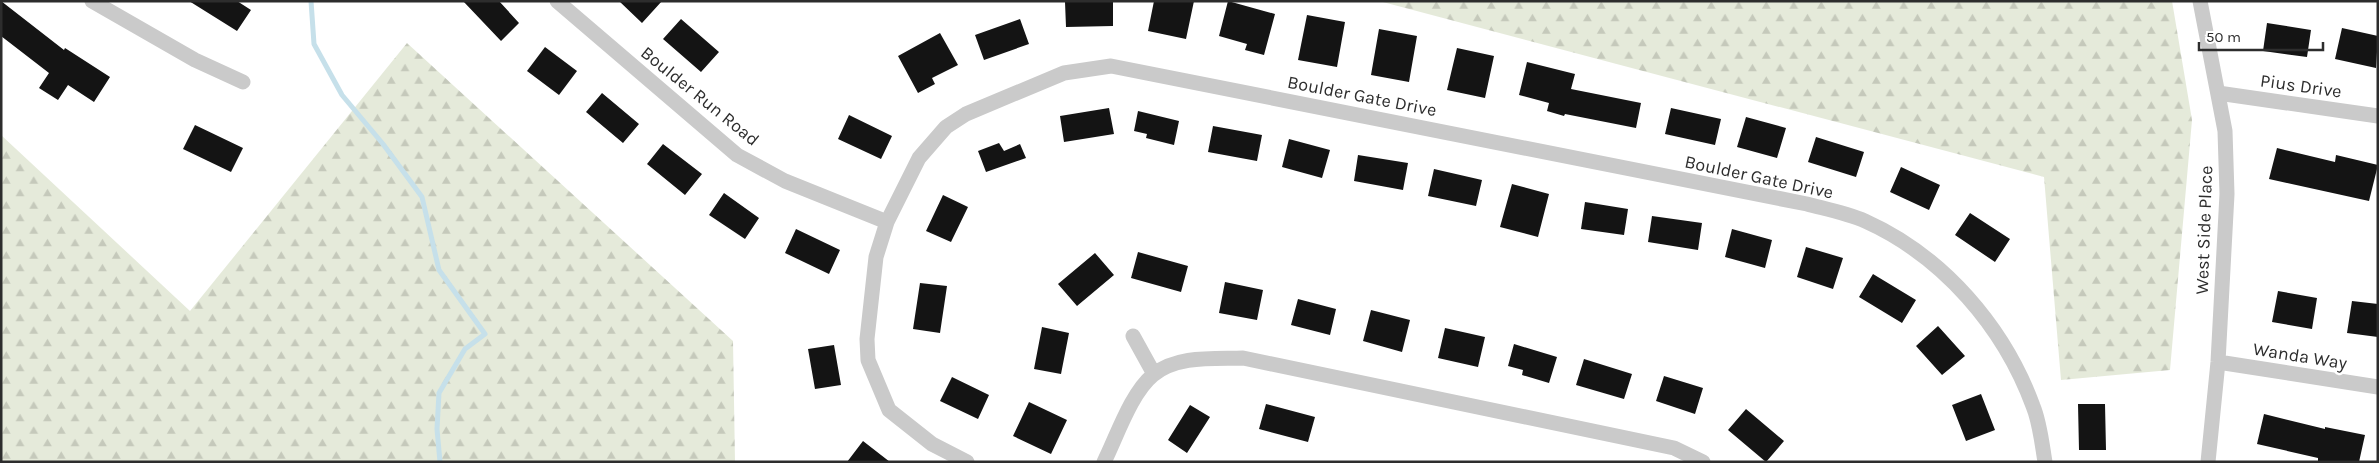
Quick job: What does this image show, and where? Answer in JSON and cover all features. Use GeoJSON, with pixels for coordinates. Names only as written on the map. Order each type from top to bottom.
{"type":"FeatureCollection","features":[{"type":"Feature","properties":{"kind":"street"},"geometry":{"type":"LineString","coordinates":[[92,1],[194,60],[243,82]]}},
{"type":"Feature","properties":{"kind":"street","name":"Boulder Run Road"},"geometry":{"type":"LineString","coordinates":[[557,1],[737,155],[785,181],[887,222]]}},
{"type":"Feature","properties":{"kind":"street","name":"West Side Place"},"geometry":{"type":"LineString","coordinates":[[2200,1],[2225,131],[2226,194],[2218,362],[2208,462]]}},
{"type":"Feature","properties":{"kind":"street","name":"Boulder Gate Drive"},"geometry":{"type":"LineString","coordinates":[[968,462],[932,444],[889,410],[868,360],[867,339],[876,257],[887,222],[919,158],[946,127],[966,114],[1064,72],[1111,66],[1807,204],[1864,220],[1919,252],[1945,274],[1990,323],[2009,353],[2034,407],[2045,462]]}},
{"type":"Feature","properties":{"kind":"street","name":"Pius Drive"},"geometry":{"type":"LineString","coordinates":[[2218,93],[2378,116]]}},
{"type":"Feature","properties":{"kind":"street"},"geometry":{"type":"LineString","coordinates":[[1133,336],[1154,374]]}},
{"type":"Feature","properties":{"kind":"street"},"geometry":{"type":"LineString","coordinates":[[1104,462],[1134,400],[1154,374],[1176,364],[1200,359],[1243,358],[1674,448],[1703,462]]}},
{"type":"Feature","properties":{"kind":"street","name":"Wanda Way"},"geometry":{"type":"LineString","coordinates":[[2218,362],[2378,387]]}},
{"type":"Feature","properties":{"kind":"green space"},"geometry":{"type":"Polygon","coordinates":[[[1379,1],[2172,1],[2192,120],[2170,370],[2061,380],[2044,177],[1379,1]]]}},
{"type":"Feature","properties":{"kind":"green space"},"geometry":{"type":"Polygon","coordinates":[[[407,43],[733,341],[735,462],[1,462],[1,135],[190,311],[407,43]]]}},
{"type":"Feature","properties":{"kind":"building"},"geometry":{"type":"Polygon","coordinates":[[[1,1],[64,50],[65,48],[110,77],[94,102],[68,85],[58,100],[39,88],[49,73],[1,36],[1,1]]]}},
{"type":"Feature","properties":{"kind":"building"},"geometry":{"type":"Polygon","coordinates":[[[189,1],[237,1],[251,10],[237,31],[189,1]]]}},
{"type":"Feature","properties":{"kind":"building"},"geometry":{"type":"Polygon","coordinates":[[[463,1],[499,1],[519,23],[501,41],[463,1]]]}},
{"type":"Feature","properties":{"kind":"building"},"geometry":{"type":"Polygon","coordinates":[[[619,1],[662,1],[642,23],[619,1]]]}},
{"type":"Feature","properties":{"kind":"building"},"geometry":{"type":"Polygon","coordinates":[[[1113,1],[1113,26],[1066,27],[1065,2],[1113,1]]]}},
{"type":"Feature","properties":{"kind":"building"},"geometry":{"type":"Polygon","coordinates":[[[1154,1],[1194,1],[1186,39],[1148,31],[1154,1]]]}},
{"type":"Feature","properties":{"kind":"building"},"geometry":{"type":"Polygon","coordinates":[[[1228,1],[1275,14],[1264,55],[1245,50],[1247,44],[1219,36],[1228,1]]]}},
{"type":"Feature","properties":{"kind":"building"},"geometry":{"type":"Polygon","coordinates":[[[1307,15],[1345,22],[1337,67],[1298,60],[1307,15]]]}},
{"type":"Feature","properties":{"kind":"building"},"geometry":{"type":"Polygon","coordinates":[[[681,19],[719,52],[701,72],[663,39],[681,19]]]}},
{"type":"Feature","properties":{"kind":"building"},"geometry":{"type":"Polygon","coordinates":[[[1020,19],[1029,44],[984,60],[975,35],[1020,19]]]}},
{"type":"Feature","properties":{"kind":"building"},"geometry":{"type":"Polygon","coordinates":[[[2267,23],[2311,30],[2307,57],[2263,51],[2267,23]]]}},
{"type":"Feature","properties":{"kind":"building"},"geometry":{"type":"Polygon","coordinates":[[[2342,28],[2378,36],[2376,68],[2335,59],[2342,28]]]}},
{"type":"Feature","properties":{"kind":"building"},"geometry":{"type":"Polygon","coordinates":[[[1379,29],[1417,36],[1409,82],[1371,75],[1379,29]]]}},
{"type":"Feature","properties":{"kind":"building"},"geometry":{"type":"Polygon","coordinates":[[[940,33],[958,65],[932,78],[935,84],[918,93],[898,56],[940,33]]]}},
{"type":"Feature","properties":{"kind":"building"},"geometry":{"type":"Polygon","coordinates":[[[545,47],[577,71],[559,95],[527,71],[545,47]]]}},
{"type":"Feature","properties":{"kind":"building"},"geometry":{"type":"Polygon","coordinates":[[[1457,48],[1494,56],[1485,98],[1447,90],[1457,48]]]}},
{"type":"Feature","properties":{"kind":"building"},"geometry":{"type":"Polygon","coordinates":[[[1527,62],[1575,74],[1571,89],[1641,103],[1636,128],[1565,114],[1564,116],[1547,111],[1549,103],[1519,95],[1527,62]]]}},
{"type":"Feature","properties":{"kind":"building"},"geometry":{"type":"Polygon","coordinates":[[[602,93],[639,124],[623,143],[586,112],[602,93]]]}},
{"type":"Feature","properties":{"kind":"building"},"geometry":{"type":"Polygon","coordinates":[[[1109,108],[1114,134],[1064,142],[1060,116],[1109,108]]]}},
{"type":"Feature","properties":{"kind":"building"},"geometry":{"type":"Polygon","coordinates":[[[1671,108],[1721,119],[1715,145],[1665,134],[1671,108]]]}},
{"type":"Feature","properties":{"kind":"building"},"geometry":{"type":"Polygon","coordinates":[[[1138,111],[1179,121],[1174,145],[1146,138],[1147,134],[1134,131],[1138,111]]]}},
{"type":"Feature","properties":{"kind":"building"},"geometry":{"type":"Polygon","coordinates":[[[849,115],[892,136],[881,159],[838,139],[849,115]]]}},
{"type":"Feature","properties":{"kind":"building"},"geometry":{"type":"Polygon","coordinates":[[[1746,117],[1786,128],[1777,158],[1737,147],[1746,117]]]}},
{"type":"Feature","properties":{"kind":"building"},"geometry":{"type":"Polygon","coordinates":[[[195,125],[243,148],[231,172],[183,149],[195,125]]]}},
{"type":"Feature","properties":{"kind":"building"},"geometry":{"type":"Polygon","coordinates":[[[1213,126],[1262,135],[1257,161],[1208,152],[1213,126]]]}},
{"type":"Feature","properties":{"kind":"building"},"geometry":{"type":"Polygon","coordinates":[[[1816,137],[1864,152],[1856,177],[1808,162],[1816,137]]]}},
{"type":"Feature","properties":{"kind":"building"},"geometry":{"type":"Polygon","coordinates":[[[1289,139],[1330,150],[1322,178],[1282,167],[1289,139]]]}},
{"type":"Feature","properties":{"kind":"building"},"geometry":{"type":"Polygon","coordinates":[[[999,143],[1004,151],[1020,144],[1026,158],[986,172],[978,151],[999,143]]]}},
{"type":"Feature","properties":{"kind":"building"},"geometry":{"type":"Polygon","coordinates":[[[663,144],[702,174],[685,195],[647,164],[663,144]]]}},
{"type":"Feature","properties":{"kind":"building"},"geometry":{"type":"Polygon","coordinates":[[[2277,148],[2335,162],[2336,155],[2378,165],[2369,201],[2269,179],[2277,148]]]}},
{"type":"Feature","properties":{"kind":"building"},"geometry":{"type":"Polygon","coordinates":[[[1358,155],[1408,163],[1403,190],[1354,181],[1358,155]]]}},
{"type":"Feature","properties":{"kind":"building"},"geometry":{"type":"Polygon","coordinates":[[[1901,167],[1940,185],[1929,210],[1890,192],[1901,167]]]}},
{"type":"Feature","properties":{"kind":"building"},"geometry":{"type":"Polygon","coordinates":[[[1434,169],[1482,180],[1476,206],[1428,196],[1434,169]]]}},
{"type":"Feature","properties":{"kind":"building"},"geometry":{"type":"Polygon","coordinates":[[[1512,184],[1549,194],[1538,237],[1500,227],[1512,184]]]}},
{"type":"Feature","properties":{"kind":"building"},"geometry":{"type":"Polygon","coordinates":[[[724,193],[759,218],[745,239],[709,215],[724,193]]]}},
{"type":"Feature","properties":{"kind":"building"},"geometry":{"type":"Polygon","coordinates":[[[943,195],[968,207],[951,242],[926,231],[943,195]]]}},
{"type":"Feature","properties":{"kind":"building"},"geometry":{"type":"Polygon","coordinates":[[[1585,202],[1628,209],[1624,235],[1581,229],[1585,202]]]}},
{"type":"Feature","properties":{"kind":"building"},"geometry":{"type":"Polygon","coordinates":[[[1970,213],[2010,239],[1995,262],[1955,235],[1970,213]]]}},
{"type":"Feature","properties":{"kind":"building"},"geometry":{"type":"Polygon","coordinates":[[[1652,216],[1702,223],[1698,250],[1648,242],[1652,216]]]}},
{"type":"Feature","properties":{"kind":"building"},"geometry":{"type":"Polygon","coordinates":[[[796,229],[840,250],[829,274],[785,253],[796,229]]]}},
{"type":"Feature","properties":{"kind":"building"},"geometry":{"type":"Polygon","coordinates":[[[1732,229],[1772,240],[1765,268],[1725,257],[1732,229]]]}},
{"type":"Feature","properties":{"kind":"building"},"geometry":{"type":"Polygon","coordinates":[[[1806,247],[1843,258],[1833,289],[1797,277],[1806,247]]]}},
{"type":"Feature","properties":{"kind":"building"},"geometry":{"type":"Polygon","coordinates":[[[1138,252],[1188,266],[1181,292],[1131,278],[1138,252]]]}},
{"type":"Feature","properties":{"kind":"building"},"geometry":{"type":"Polygon","coordinates":[[[1095,253],[1114,275],[1077,306],[1058,284],[1095,253]]]}},
{"type":"Feature","properties":{"kind":"building"},"geometry":{"type":"Polygon","coordinates":[[[1873,274],[1916,300],[1902,323],[1859,297],[1873,274]]]}},
{"type":"Feature","properties":{"kind":"building"},"geometry":{"type":"Polygon","coordinates":[[[1225,282],[1263,290],[1257,320],[1219,313],[1225,282]]]}},
{"type":"Feature","properties":{"kind":"building"},"geometry":{"type":"Polygon","coordinates":[[[920,283],[947,286],[940,333],[913,329],[920,283]]]}},
{"type":"Feature","properties":{"kind":"building"},"geometry":{"type":"Polygon","coordinates":[[[2278,291],[2317,298],[2312,329],[2272,322],[2278,291]]]}},
{"type":"Feature","properties":{"kind":"building"},"geometry":{"type":"Polygon","coordinates":[[[1298,299],[1336,309],[1330,335],[1291,325],[1298,299]]]}},
{"type":"Feature","properties":{"kind":"building"},"geometry":{"type":"Polygon","coordinates":[[[2352,301],[2378,304],[2378,337],[2347,333],[2352,301]]]}},
{"type":"Feature","properties":{"kind":"building"},"geometry":{"type":"Polygon","coordinates":[[[1371,310],[1410,320],[1402,352],[1363,341],[1371,310]]]}},
{"type":"Feature","properties":{"kind":"building"},"geometry":{"type":"Polygon","coordinates":[[[1938,326],[1965,356],[1942,375],[1916,346],[1938,326]]]}},
{"type":"Feature","properties":{"kind":"building"},"geometry":{"type":"Polygon","coordinates":[[[1042,327],[1069,333],[1061,374],[1034,369],[1042,327]]]}},
{"type":"Feature","properties":{"kind":"building"},"geometry":{"type":"Polygon","coordinates":[[[1445,328],[1485,337],[1478,367],[1438,358],[1445,328]]]}},
{"type":"Feature","properties":{"kind":"building"},"geometry":{"type":"Polygon","coordinates":[[[1514,344],[1557,357],[1549,383],[1522,375],[1523,370],[1508,366],[1514,344]]]}},
{"type":"Feature","properties":{"kind":"building"},"geometry":{"type":"Polygon","coordinates":[[[834,345],[841,385],[815,389],[808,349],[834,345]]]}},
{"type":"Feature","properties":{"kind":"building"},"geometry":{"type":"Polygon","coordinates":[[[1584,359],[1632,374],[1624,399],[1576,385],[1584,359]]]}},
{"type":"Feature","properties":{"kind":"building"},"geometry":{"type":"Polygon","coordinates":[[[1664,376],[1703,388],[1695,414],[1656,401],[1664,376]]]}},
{"type":"Feature","properties":{"kind":"building"},"geometry":{"type":"Polygon","coordinates":[[[952,377],[989,395],[978,419],[940,401],[952,377]]]}},
{"type":"Feature","properties":{"kind":"building"},"geometry":{"type":"Polygon","coordinates":[[[1981,394],[1995,430],[1966,441],[1952,405],[1981,394]]]}},
{"type":"Feature","properties":{"kind":"building"},"geometry":{"type":"Polygon","coordinates":[[[1029,402],[1067,420],[1051,454],[1013,436],[1029,402]]]}},
{"type":"Feature","properties":{"kind":"building"},"geometry":{"type":"Polygon","coordinates":[[[1266,404],[1315,417],[1308,442],[1259,429],[1266,404]]]}},
{"type":"Feature","properties":{"kind":"building"},"geometry":{"type":"Polygon","coordinates":[[[2078,404],[2105,404],[2106,450],[2079,450],[2078,404]]]}},
{"type":"Feature","properties":{"kind":"building"},"geometry":{"type":"Polygon","coordinates":[[[1190,405],[1210,417],[1187,453],[1168,440],[1190,405]]]}},
{"type":"Feature","properties":{"kind":"building"},"geometry":{"type":"Polygon","coordinates":[[[1746,409],[1784,441],[1766,462],[1728,430],[1746,409]]]}},
{"type":"Feature","properties":{"kind":"building"},"geometry":{"type":"Polygon","coordinates":[[[2264,414],[2325,429],[2325,427],[2365,435],[2359,462],[2318,462],[2318,458],[2257,444],[2264,414]]]}},
{"type":"Feature","properties":{"kind":"building"},"geometry":{"type":"Polygon","coordinates":[[[863,441],[890,462],[847,462],[863,441]]]}},
{"type":"Feature","properties":{"kind":"waterway"},"geometry":{"type":"LineString","coordinates":[[311,1],[314,44],[342,95],[383,144],[422,197],[439,270],[485,334],[465,349],[439,393],[437,429],[440,462]]}}]}
